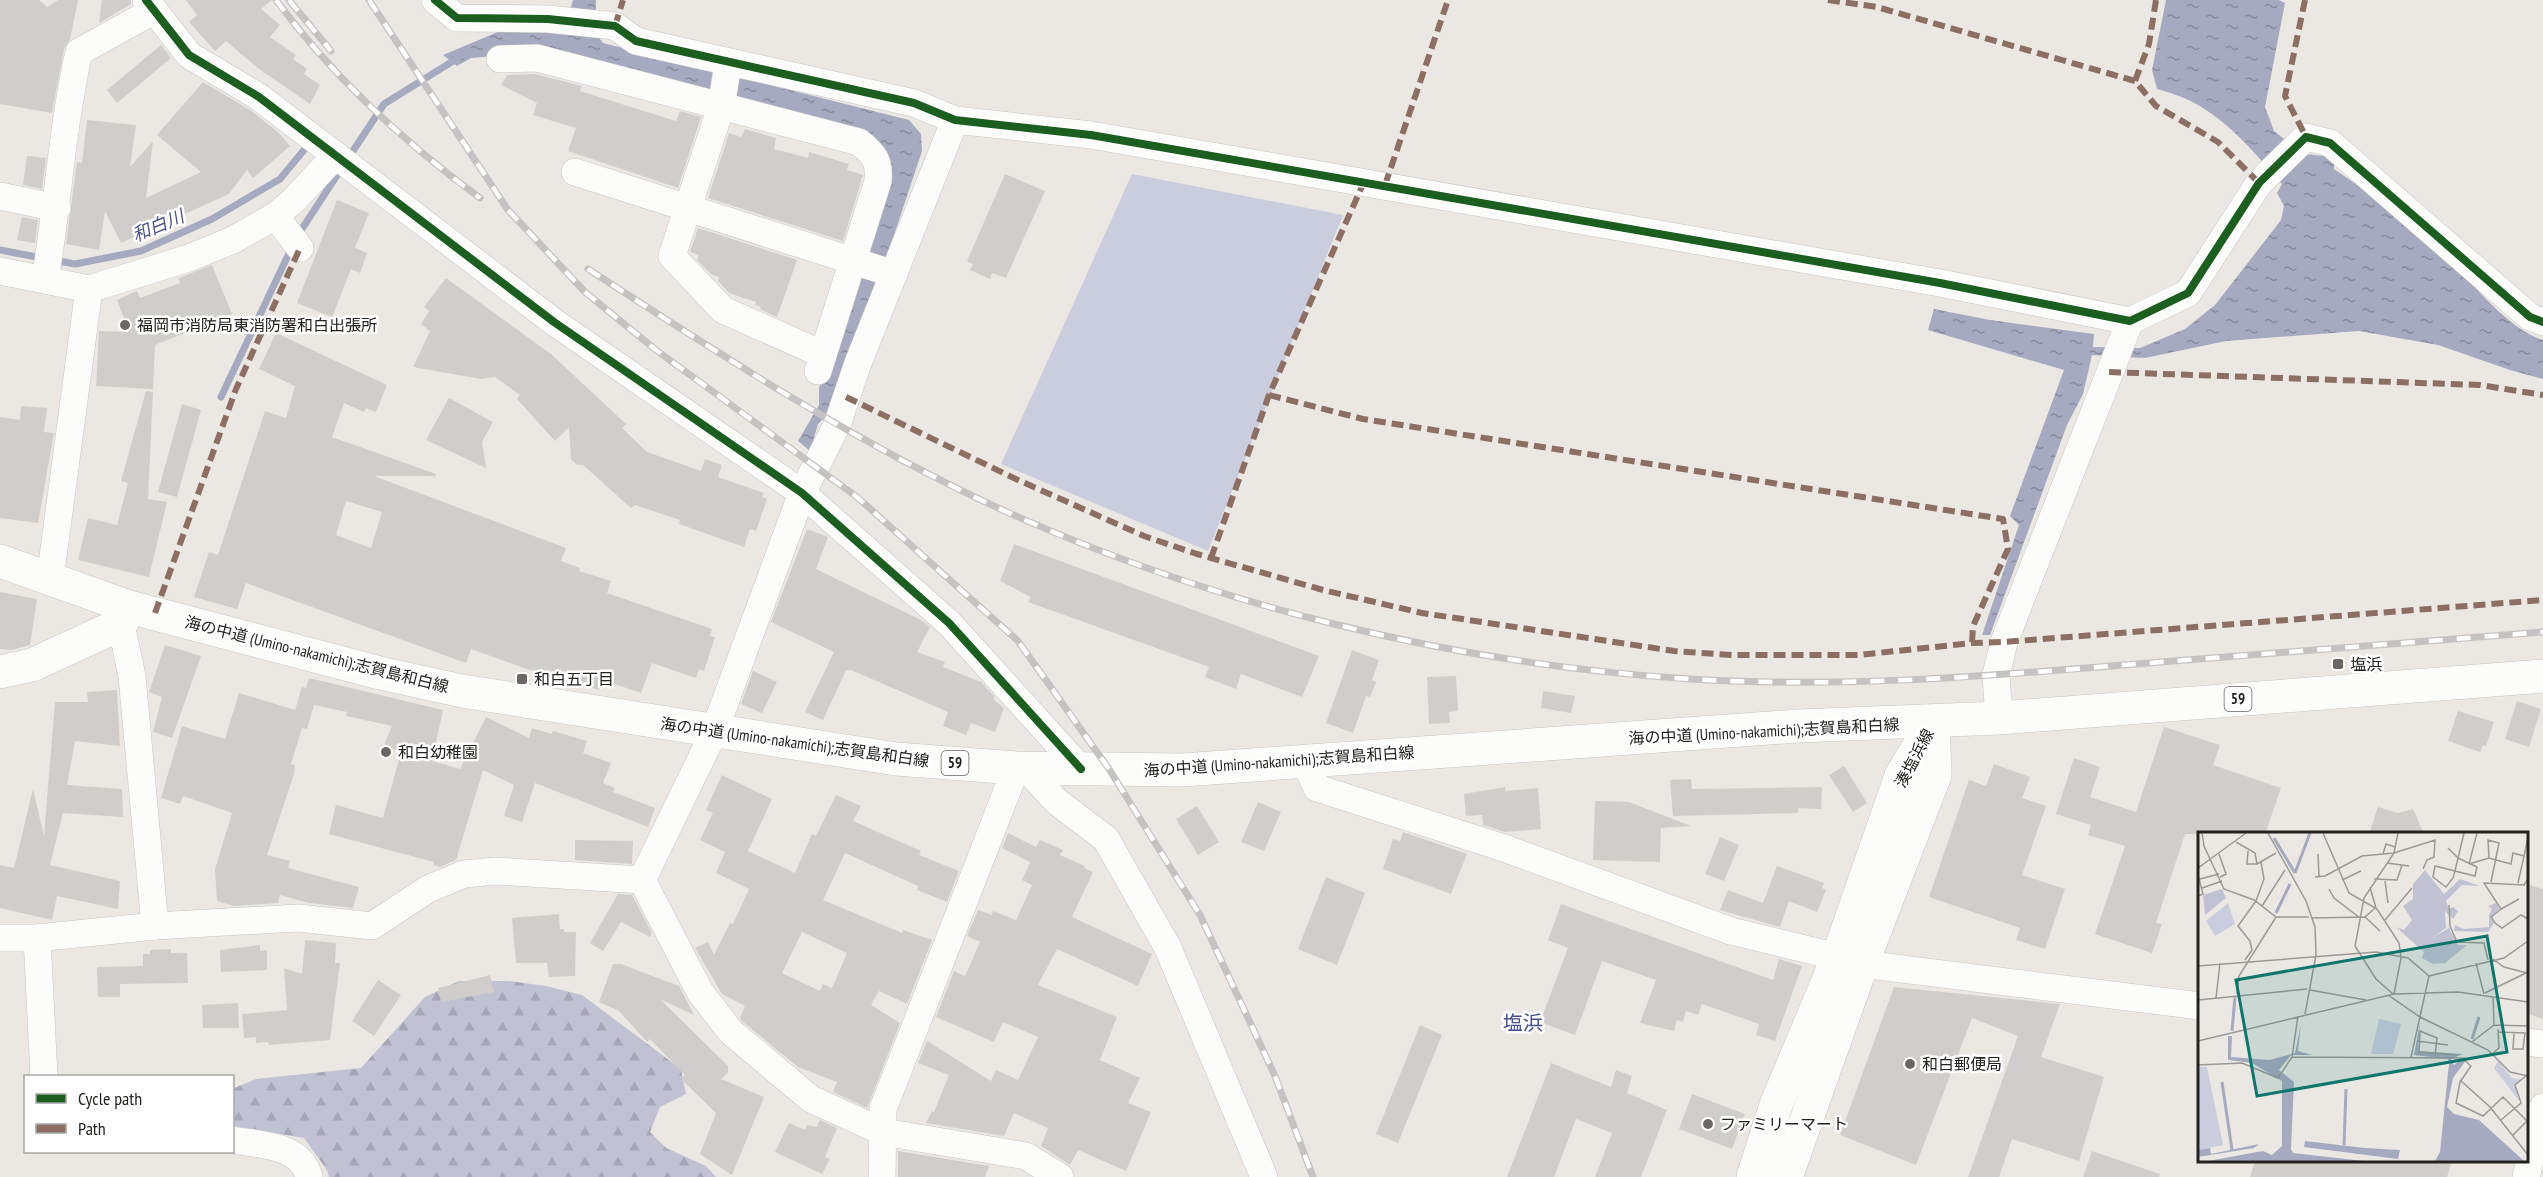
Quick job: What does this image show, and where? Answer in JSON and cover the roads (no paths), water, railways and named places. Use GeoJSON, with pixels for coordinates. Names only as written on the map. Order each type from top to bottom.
{"type":"FeatureCollection","features":[{"type":"Feature","properties":{"kind":"main road","name":"海の中道 (Umino-nakamichi);志賀島和白線"},"geometry":{"type":"LineString","coordinates":[[0,561],[50,579],[125,615],[462,691],[896,759],[1021,768],[1183,770],[1798,726],[1999,718],[2543,676]]}},
{"type":"Feature","properties":{"kind":"main road"},"geometry":{"type":"LineString","coordinates":[[0,672],[32,665],[125,615]]}},
{"type":"Feature","properties":{"kind":"main road","name":"湊塩浜線"},"geometry":{"type":"LineString","coordinates":[[1786,1177],[1901,776],[1933,722]]}},
{"type":"Feature","properties":{"kind":"main road","name":"湊塩浜線"},"geometry":{"type":"LineString","coordinates":[[1753,1177],[1776,1105],[1850,960]]}},
{"type":"Feature","properties":{"kind":"street"},"geometry":{"type":"LineString","coordinates":[[435,0],[457,18],[548,19],[615,26],[636,41],[728,64],[914,103],[955,120],[1091,135],[1940,283],[2130,321],[2188,292],[2259,183],[2306,137],[2330,143],[2530,317],[2543,322]]}},
{"type":"Feature","properties":{"kind":"street"},"geometry":{"type":"LineString","coordinates":[[47,268],[57,208],[69,96],[80,52],[149,5],[189,55],[259,97],[554,322],[802,493],[949,623],[1081,769]]}},
{"type":"Feature","properties":{"kind":"street"},"geometry":{"type":"LineString","coordinates":[[500,59],[537,57],[721,107],[859,142],[875,155],[879,168],[878,181],[820,362],[723,310],[672,256],[721,107],[728,64]]}},
{"type":"Feature","properties":{"kind":"street"},"geometry":{"type":"LineString","coordinates":[[642,880],[714,732],[802,493],[837,425],[955,120]]}},
{"type":"Feature","properties":{"kind":"street"},"geometry":{"type":"LineString","coordinates":[[0,271],[47,268],[89,289],[189,258],[232,240],[275,216],[294,201],[336,155]]}},
{"type":"Feature","properties":{"kind":"street"},"geometry":{"type":"LineString","coordinates":[[575,172],[894,274]]}},
{"type":"Feature","properties":{"kind":"street"},"geometry":{"type":"LineString","coordinates":[[0,196],[57,208]]}},
{"type":"Feature","properties":{"kind":"street"},"geometry":{"type":"LineString","coordinates":[[275,216],[300,248]]}},
{"type":"Feature","properties":{"kind":"street"},"geometry":{"type":"LineString","coordinates":[[50,579],[89,289]]}},
{"type":"Feature","properties":{"kind":"street"},"geometry":{"type":"LineString","coordinates":[[1999,718],[1996,675],[2004,642],[2130,321]]}},
{"type":"Feature","properties":{"kind":"street"},"geometry":{"type":"LineString","coordinates":[[125,615],[155,926]]}},
{"type":"Feature","properties":{"kind":"street"},"geometry":{"type":"LineString","coordinates":[[1304,760],[1317,788],[1504,848],[1731,931],[1850,960],[2198,1006]]}},
{"type":"Feature","properties":{"kind":"street"},"geometry":{"type":"LineString","coordinates":[[882,1177],[883,1109],[1021,768],[1056,801],[1106,839],[1168,948],[1264,1177]]}},
{"type":"Feature","properties":{"kind":"street"},"geometry":{"type":"LineString","coordinates":[[0,938],[37,938],[155,926],[298,918],[372,926],[428,889],[464,874],[475,873],[551,873],[642,880]]}},
{"type":"Feature","properties":{"kind":"street"},"geometry":{"type":"LineString","coordinates":[[642,880],[700,992],[731,1032],[812,1099],[883,1132],[1026,1156],[1060,1177]]}},
{"type":"Feature","properties":{"kind":"street"},"geometry":{"type":"LineString","coordinates":[[37,938],[44,1075]]}},
{"type":"Feature","properties":{"kind":"street"},"geometry":{"type":"LineString","coordinates":[[2528,1042],[2543,1044]]}},
{"type":"Feature","properties":{"kind":"street"},"geometry":{"type":"LineString","coordinates":[[2526,1177],[2543,1107]]}},
{"type":"Feature","properties":{"kind":"street"},"geometry":{"type":"LineString","coordinates":[[234,1140],[285,1149],[306,1165],[309,1177]]}},
{"type":"Feature","properties":{"kind":"water"},"geometry":{"type":"Polygon","coordinates":[[[573,0],[596,0],[595,32],[603,43],[909,120],[921,134],[922,151],[885,262],[831,411],[818,424],[810,451],[798,441],[819,405],[819,388],[857,270],[883,163],[532,53],[471,58],[457,66],[443,55],[505,29],[565,27],[573,0]]]}},
{"type":"Feature","properties":{"kind":"water"},"geometry":{"type":"Polygon","coordinates":[[[2166,0],[2279,0],[2285,3],[2265,107],[2274,131],[2304,154],[2334,157],[2334,169],[2420,231],[2511,322],[2543,340],[2543,379],[2438,345],[2359,331],[2226,341],[2145,358],[2092,355],[2083,394],[2067,425],[1990,635],[1982,635],[2019,525],[2010,516],[2064,370],[1928,330],[1934,309],[1990,320],[2094,334],[2093,347],[2140,348],[2185,329],[2215,305],[2281,220],[2284,206],[2277,193],[2282,184],[2255,153],[2212,114],[2178,95],[2157,89],[2152,70],[2166,0]]]}},
{"type":"Feature","properties":{"kind":"waterway"},"geometry":{"type":"LineString","coordinates":[[349,157],[384,104],[458,58]]}},
{"type":"Feature","properties":{"kind":"waterway","name":"和白川"},"geometry":{"type":"LineString","coordinates":[[53,260],[75,264],[141,251],[212,219],[280,179],[304,150]]}},
{"type":"Feature","properties":{"kind":"waterway"},"geometry":{"type":"LineString","coordinates":[[298,235],[343,166]]}},
{"type":"Feature","properties":{"kind":"waterway"},"geometry":{"type":"LineString","coordinates":[[221,397],[292,247]]}},
{"type":"Feature","properties":{"kind":"waterway","name":"和白川"},"geometry":{"type":"LineString","coordinates":[[0,250],[42,258]]}},
{"type":"Feature","properties":{"kind":"railway"},"geometry":{"type":"LineString","coordinates":[[276,0],[345,82],[424,155],[480,198]]}},
{"type":"Feature","properties":{"kind":"railway"},"geometry":{"type":"LineString","coordinates":[[289,0],[331,51]]}},
{"type":"Feature","properties":{"kind":"railway"},"geometry":{"type":"LineString","coordinates":[[369,0],[508,210],[585,292],[656,350],[857,497],[1018,641],[1109,769],[1200,915],[1275,1076],[1313,1177]]}},
{"type":"Feature","properties":{"kind":"railway"},"geometry":{"type":"LineString","coordinates":[[588,269],[788,396],[891,454],[996,507],[1078,542],[1163,574],[1249,601],[1424,644],[1513,660],[1691,679],[1853,682],[2015,674],[2543,632]]}},
{"type":"Feature","properties":{"kind":"place","name":"福岡市消防局東消防署和白出張所"},"geometry":{"type":"Point","coordinates":[125,325]}},
{"type":"Feature","properties":{"kind":"place","name":"塩浜"},"geometry":{"type":"Point","coordinates":[2338,664]}},
{"type":"Feature","properties":{"kind":"place","name":"和白五丁目"},"geometry":{"type":"Point","coordinates":[522,679]}},
{"type":"Feature","properties":{"kind":"place","name":"和白幼稚園"},"geometry":{"type":"Point","coordinates":[386,752]}},
{"type":"Feature","properties":{"kind":"place","name":"和白郵便局"},"geometry":{"type":"Point","coordinates":[1910,1064]}},
{"type":"Feature","properties":{"kind":"place","name":"ファミリーマート"},"geometry":{"type":"Point","coordinates":[1708,1124]}},
{"type":"Feature","properties":{"kind":"district","name":"塩浜"},"geometry":{"type":"Point","coordinates":[1523,1023]}}]}
